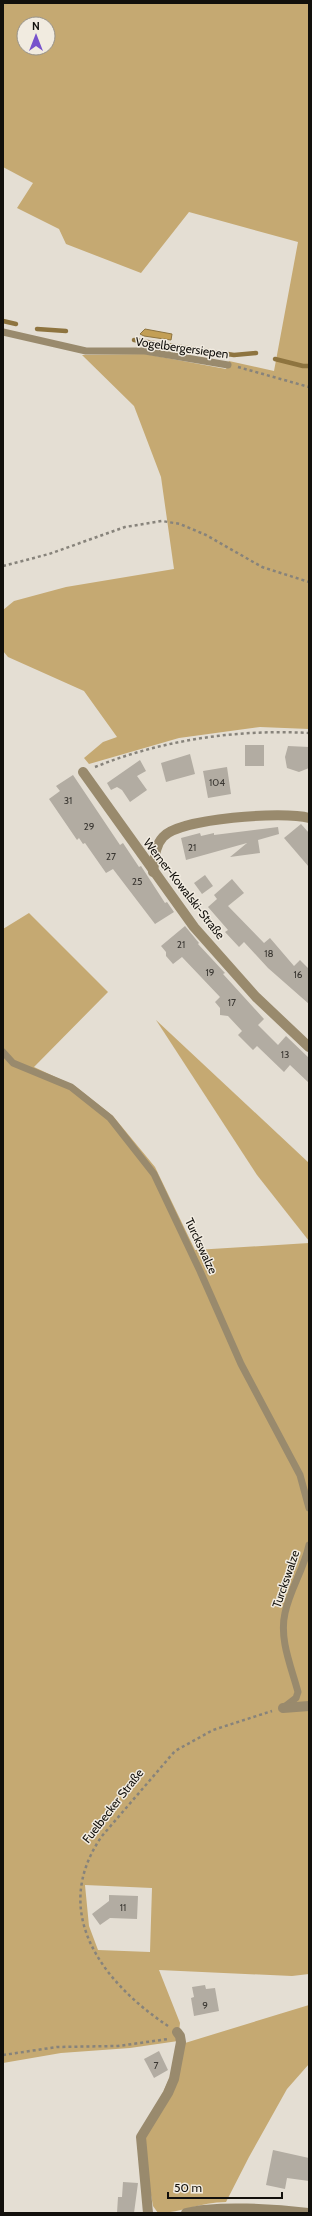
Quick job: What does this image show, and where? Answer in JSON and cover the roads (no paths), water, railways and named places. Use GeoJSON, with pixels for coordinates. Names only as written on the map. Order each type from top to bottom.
{"type":"FeatureCollection","features":[{"type":"Feature","properties":{"kind":"street","name":"Werner-Kowalski-Straße"},"geometry":{"type":"LineString","coordinates":[[83,772],[153,872],[194,927],[256,997],[309,1047]]}},
{"type":"Feature","properties":{"kind":"street"},"geometry":{"type":"LineString","coordinates":[[153,872],[157,845],[164,836],[178,828],[268,814],[296,814],[309,818]]}},
{"type":"Feature","properties":{"kind":"street"},"geometry":{"type":"LineString","coordinates":[[283,1708],[309,1706]]}},
{"type":"Feature","properties":{"kind":"street"},"geometry":{"type":"LineString","coordinates":[[148,2213],[140,2137],[168,2093],[174,2079],[178,2034]]}},
{"type":"Feature","properties":{"kind":"street"},"geometry":{"type":"LineString","coordinates":[[186,2213],[197,2210],[252,2210],[308,2213]]}},
{"type":"Feature","properties":{"kind":"lane","name":"Vogelbergersiepen"},"geometry":{"type":"LineString","coordinates":[[3,332],[86,351],[145,351],[228,365]]}},
{"type":"Feature","properties":{"kind":"lane","name":"Turckswalze"},"geometry":{"type":"LineString","coordinates":[[3,1052],[13,1063],[71,1087],[110,1118],[154,1174],[200,1271],[240,1364],[300,1475],[309,1508]]}},
{"type":"Feature","properties":{"kind":"lane","name":"Turckswalze"},"geometry":{"type":"LineString","coordinates":[[283,1708],[296,1698],[298,1692],[285,1645],[285,1613],[306,1559],[309,1545]]}},
{"type":"Feature","properties":{"kind":"waterway","name":"Vogelbergersiepen"},"geometry":{"type":"LineString","coordinates":[[3,321],[16,324]]}},
{"type":"Feature","properties":{"kind":"waterway","name":"Vogelbergersiepen"},"geometry":{"type":"LineString","coordinates":[[37,329],[66,331]]}},
{"type":"Feature","properties":{"kind":"waterway","name":"Vogelbergersiepen"},"geometry":{"type":"LineString","coordinates":[[134,340],[234,355],[256,353]]}},
{"type":"Feature","properties":{"kind":"waterway","name":"Vogelbergersiepen"},"geometry":{"type":"LineString","coordinates":[[275,359],[303,366],[309,366]]}}]}
